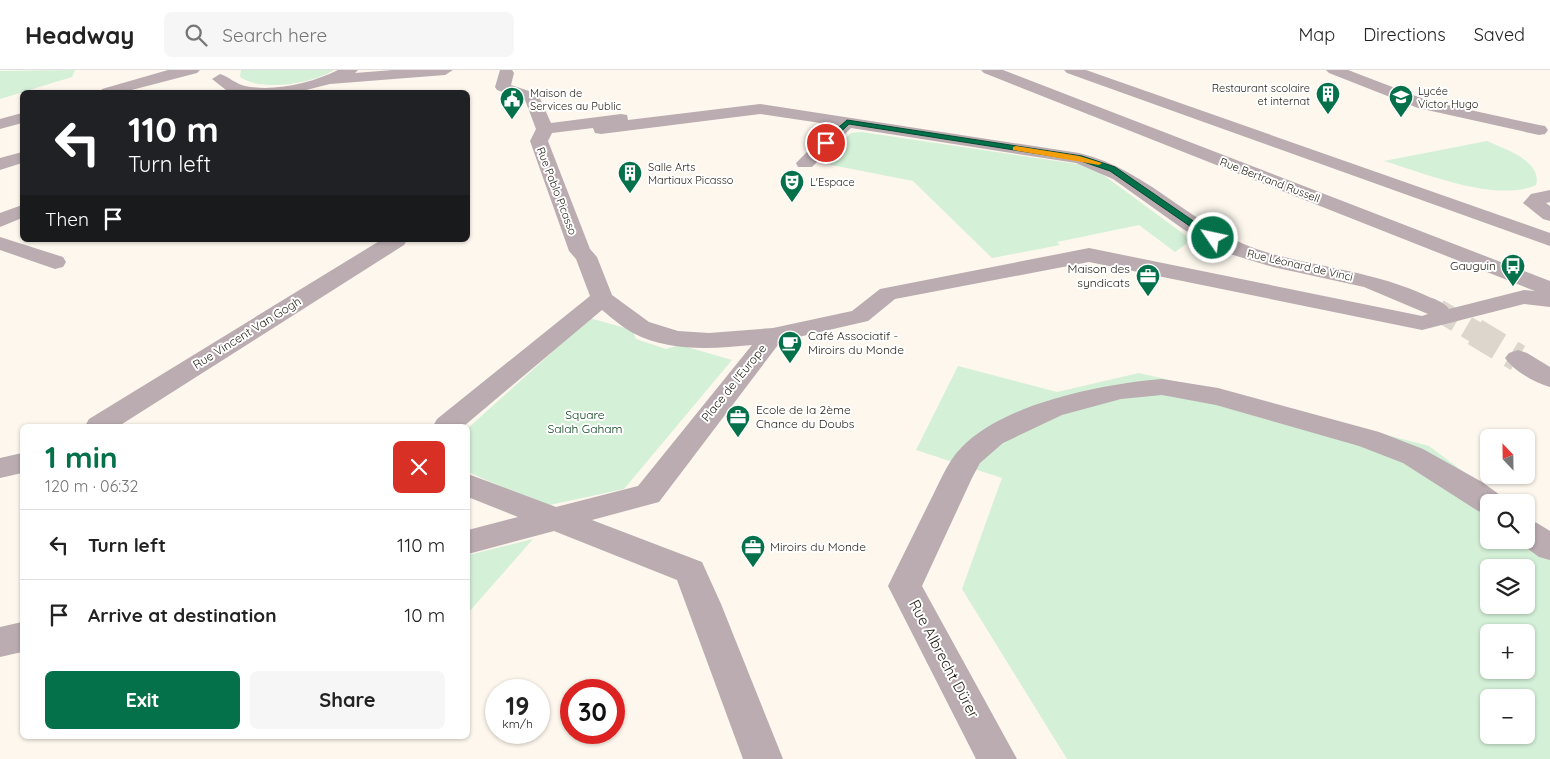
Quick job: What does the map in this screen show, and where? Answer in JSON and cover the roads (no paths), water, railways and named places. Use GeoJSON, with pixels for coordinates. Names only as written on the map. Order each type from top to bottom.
{"type":"FeatureCollection","features":[{"type":"Feature","properties":{"kind":"street"},"geometry":{"type":"LineString","coordinates":[[115,90],[174,73],[192,70]]}},
{"type":"Feature","properties":{"kind":"street"},"geometry":{"type":"LineString","coordinates":[[330,80],[350,70]]}},
{"type":"Feature","properties":{"kind":"street"},"geometry":{"type":"LineString","coordinates":[[288,90],[330,80],[445,70]]}},
{"type":"Feature","properties":{"kind":"street","name":"Rue Bertrand Russell"},"geometry":{"type":"LineString","coordinates":[[989,70],[1550,289]]}},
{"type":"Feature","properties":{"kind":"street"},"geometry":{"type":"LineString","coordinates":[[1072,70],[1550,240]]}},
{"type":"Feature","properties":{"kind":"street"},"geometry":{"type":"LineString","coordinates":[[1091,77],[1110,70]]}},
{"type":"Feature","properties":{"kind":"street"},"geometry":{"type":"LineString","coordinates":[[1334,70],[1424,105],[1539,130]]}},
{"type":"Feature","properties":{"kind":"street","name":"Rue Pablo Picasso"},"geometry":{"type":"LineString","coordinates":[[506,73],[502,87],[532,97],[545,129],[539,141],[580,251],[586,257],[602,298]]}},
{"type":"Feature","properties":{"kind":"street"},"geometry":{"type":"LineString","coordinates":[[159,90],[222,75],[224,84],[241,90]]}},
{"type":"Feature","properties":{"kind":"street","name":"Rue Léonard de Vinci"},"geometry":{"type":"LineString","coordinates":[[601,129],[760,109],[1079,158],[1112,169],[1228,246],[1251,255],[1371,282],[1393,289],[1438,310]]}},
{"type":"Feature","properties":{"kind":"street"},"geometry":{"type":"LineString","coordinates":[[545,129],[670,112],[698,116]]}},
{"type":"Feature","properties":{"kind":"street"},"geometry":{"type":"LineString","coordinates":[[0,124],[20,119]]}},
{"type":"Feature","properties":{"kind":"street"},"geometry":{"type":"LineString","coordinates":[[805,163],[847,122]]}},
{"type":"Feature","properties":{"kind":"street"},"geometry":{"type":"LineString","coordinates":[[0,135],[20,130]]}},
{"type":"Feature","properties":{"kind":"street"},"geometry":{"type":"LineString","coordinates":[[0,164],[20,158]]}},
{"type":"Feature","properties":{"kind":"street"},"geometry":{"type":"LineString","coordinates":[[1550,196],[1538,198],[1533,203],[1550,216]]}},
{"type":"Feature","properties":{"kind":"street"},"geometry":{"type":"LineString","coordinates":[[0,221],[20,212]]}},
{"type":"Feature","properties":{"kind":"street","name":"Rue Vincent Van Gogh"},"geometry":{"type":"LineString","coordinates":[[102,424],[393,242]]}},
{"type":"Feature","properties":{"kind":"street"},"geometry":{"type":"LineString","coordinates":[[0,243],[55,262]]}},
{"type":"Feature","properties":{"kind":"street"},"geometry":{"type":"LineString","coordinates":[[773,335],[860,316],[888,294],[1089,254],[1422,322],[1524,297],[1550,300]]}},
{"type":"Feature","properties":{"kind":"street"},"geometry":{"type":"LineString","coordinates":[[449,424],[602,298]]}},
{"type":"Feature","properties":{"kind":"street","name":"Place de l'Europe"},"geometry":{"type":"LineString","coordinates":[[602,298],[645,329],[670,337],[703,342],[773,335]]}},
{"type":"Feature","properties":{"kind":"street","name":"Place de l'Europe"},"geometry":{"type":"LineString","coordinates":[[470,542],[557,520],[648,494],[715,406],[773,335]]}},
{"type":"Feature","properties":{"kind":"street"},"geometry":{"type":"LineString","coordinates":[[1518,358],[1550,379]]}},
{"type":"Feature","properties":{"kind":"street","name":"Rue Albrecht Dürer"},"geometry":{"type":"LineString","coordinates":[[997,759],[905,586],[957,477],[970,456],[993,436],[1053,408],[1121,391],[1162,387],[1218,397],[1368,439],[1413,456],[1480,496]]}},
{"type":"Feature","properties":{"kind":"street"},"geometry":{"type":"LineString","coordinates":[[0,468],[20,463]]}},
{"type":"Feature","properties":{"kind":"street"},"geometry":{"type":"LineString","coordinates":[[470,485],[690,571],[763,759]]}},
{"type":"Feature","properties":{"kind":"street"},"geometry":{"type":"LineString","coordinates":[[1535,537],[1550,548]]}},
{"type":"Feature","properties":{"kind":"street"},"geometry":{"type":"LineString","coordinates":[[0,642],[20,637]]}},
{"type":"Feature","properties":{"kind":"tunnel"},"geometry":{"type":"LineString","coordinates":[[1438,310],[1477,333]]}},
{"type":"Feature","properties":{"kind":"tunnel"},"geometry":{"type":"LineString","coordinates":[[1475,332],[1518,358]]}},
{"type":"Feature","properties":{"kind":"place","name":"Restaurant scolaire et internat"},"geometry":{"type":"Point","coordinates":[1328,115]}},
{"type":"Feature","properties":{"kind":"place","name":"Lycée Victor Hugo"},"geometry":{"type":"Point","coordinates":[1401,118]}},
{"type":"Feature","properties":{"kind":"place","name":"Maison de Services au Public"},"geometry":{"type":"Point","coordinates":[512,120]}},
{"type":"Feature","properties":{"kind":"place","name":"Salle Arts Martiaux Picasso"},"geometry":{"type":"Point","coordinates":[630,194]}},
{"type":"Feature","properties":{"kind":"place","name":"L'Espace"},"geometry":{"type":"Point","coordinates":[792,203]}},
{"type":"Feature","properties":{"kind":"place","name":"Gauguin"},"geometry":{"type":"Point","coordinates":[1513,287]}},
{"type":"Feature","properties":{"kind":"place","name":"Maison des syndicats"},"geometry":{"type":"Point","coordinates":[1148,297]}},
{"type":"Feature","properties":{"kind":"place","name":"Café Associatif - Miroirs du Monde"},"geometry":{"type":"Point","coordinates":[790,364]}},
{"type":"Feature","properties":{"kind":"place","name":"Ecole de la 2ème Chance du Doubs"},"geometry":{"type":"Point","coordinates":[738,438]}},
{"type":"Feature","properties":{"kind":"place","name":"Miroirs du Monde"},"geometry":{"type":"Point","coordinates":[753,568]}},
{"type":"Feature","properties":{"kind":"park label","name":"Square Salah Gaham"},"geometry":{"type":"Point","coordinates":[585,422]}}]}
